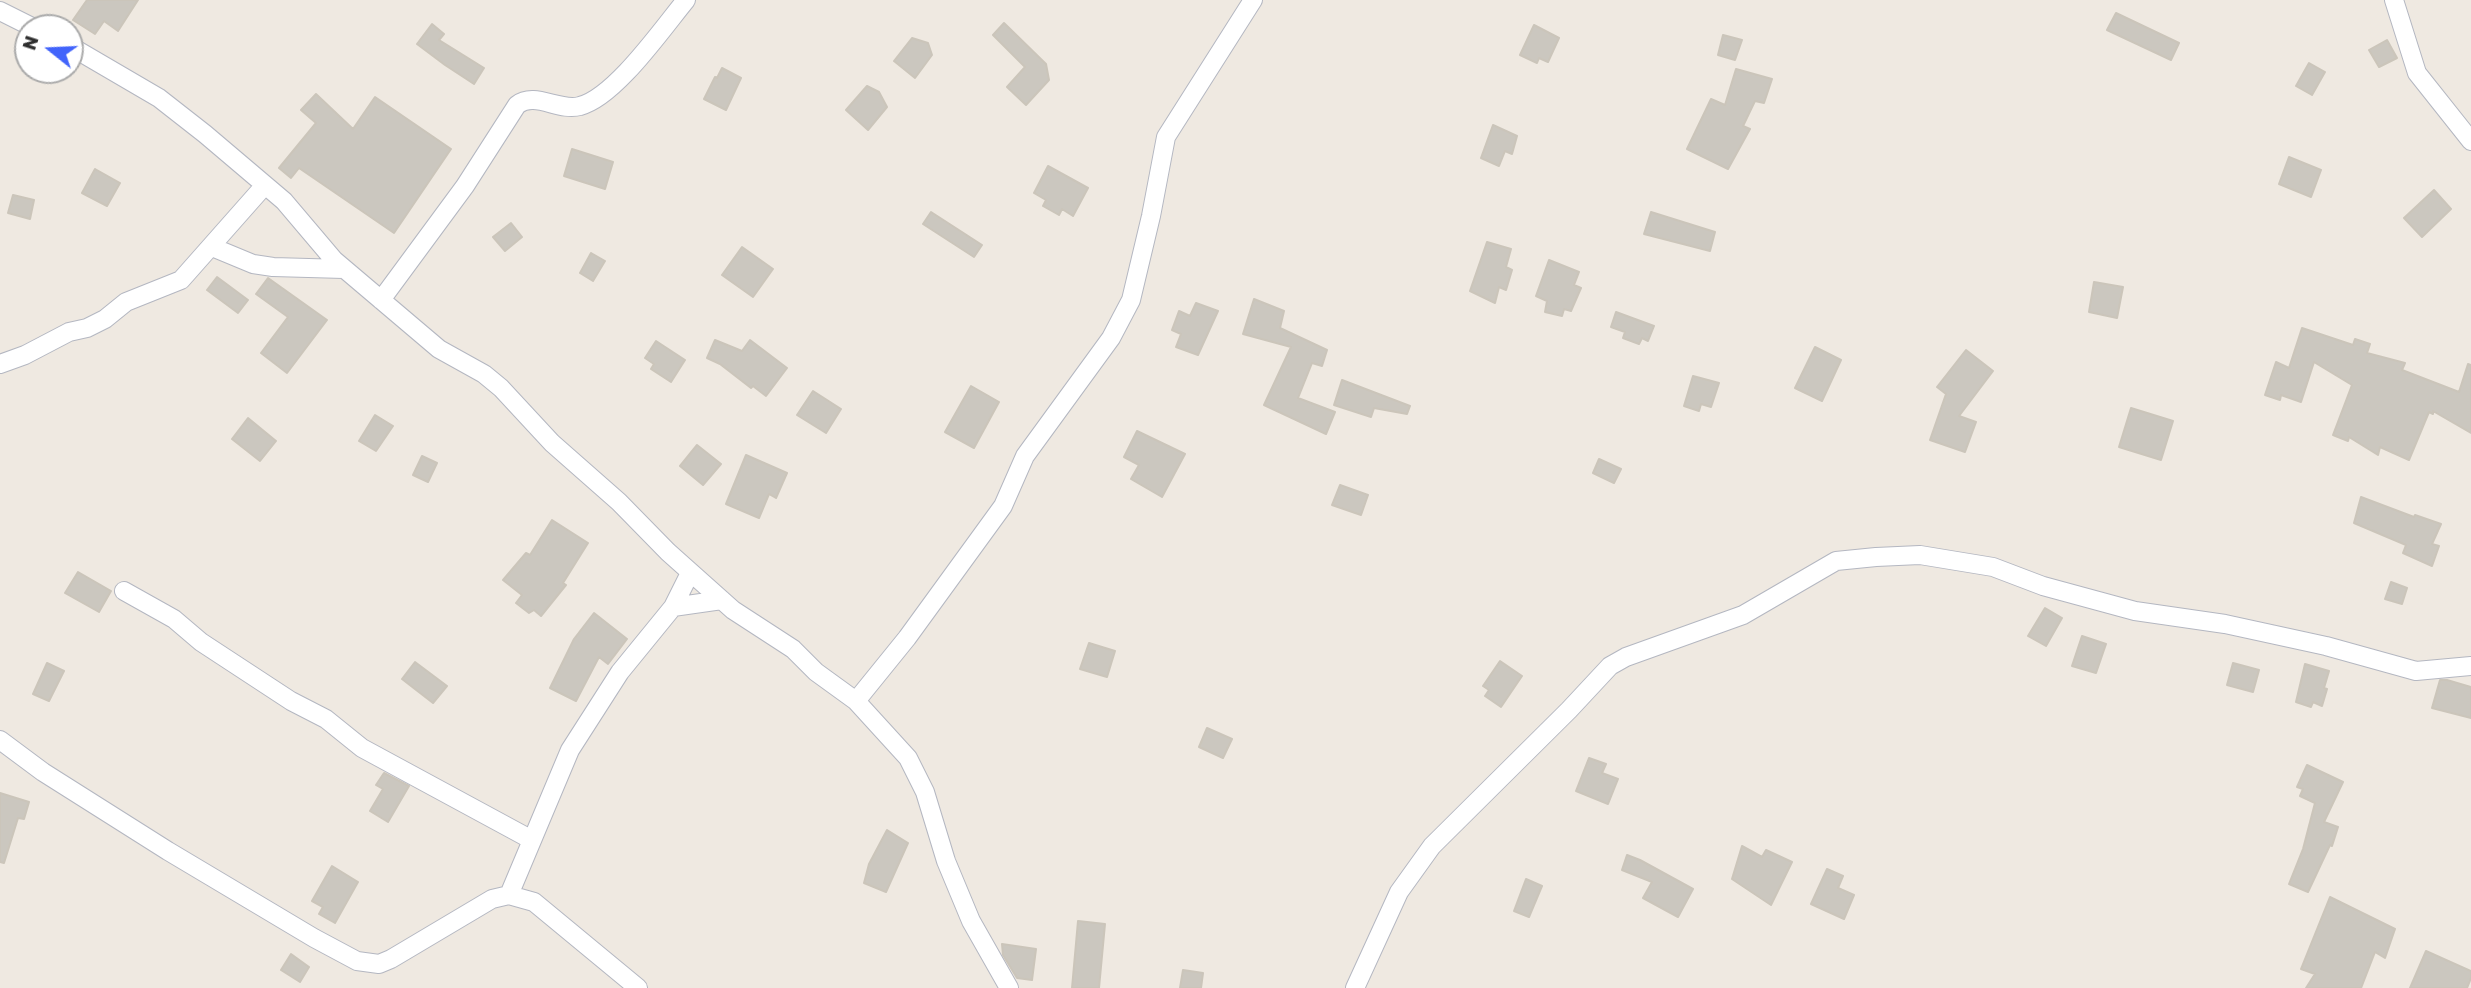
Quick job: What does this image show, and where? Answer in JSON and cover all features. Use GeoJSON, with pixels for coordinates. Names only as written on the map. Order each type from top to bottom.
{"type":"FeatureCollection","features":[{"type":"Feature","properties":{"kind":"street"},"geometry":{"type":"LineString","coordinates":[[381,300],[465,186],[517,105],[529,99],[562,107],[577,107],[593,102],[611,90],[686,0]]}},
{"type":"Feature","properties":{"kind":"street"},"geometry":{"type":"LineString","coordinates":[[856,701],[908,638],[1003,506],[1025,456],[1111,338],[1131,300],[1166,137],[1254,0]]}},
{"type":"Feature","properties":{"kind":"street"},"geometry":{"type":"LineString","coordinates":[[2394,0],[2417,73],[2471,141]]}},
{"type":"Feature","properties":{"kind":"street"},"geometry":{"type":"LineString","coordinates":[[84,54],[159,98],[265,185],[284,201],[334,261],[439,349],[484,374],[501,388],[552,443],[619,502],[691,573],[722,600],[793,649],[816,672],[856,701],[908,758],[925,792],[946,862],[971,921],[1009,988]]}},
{"type":"Feature","properties":{"kind":"street"},"geometry":{"type":"LineString","coordinates":[[0,364],[25,355],[69,332],[87,328],[105,319],[127,302],[181,280],[265,185]]}},
{"type":"Feature","properties":{"kind":"street"},"geometry":{"type":"LineString","coordinates":[[212,247],[253,264],[344,269]]}},
{"type":"Feature","properties":{"kind":"street"},"geometry":{"type":"LineString","coordinates":[[1355,988],[1399,892],[1417,864],[1610,666],[1626,657],[1743,615],[1836,561],[1876,556],[1920,555],[1993,567],[2043,586],[2135,611],[2225,624],[2326,646],[2416,671],[2471,666]]}},
{"type":"Feature","properties":{"kind":"street"},"geometry":{"type":"LineString","coordinates":[[509,895],[570,750],[620,672],[673,607],[691,573]]}},
{"type":"Feature","properties":{"kind":"street"},"geometry":{"type":"LineString","coordinates":[[124,591],[174,619],[201,642],[291,701],[326,719],[362,748],[532,840]]}},
{"type":"Feature","properties":{"kind":"street"},"geometry":{"type":"LineString","coordinates":[[673,607],[722,600]]}},
{"type":"Feature","properties":{"kind":"street"},"geometry":{"type":"LineString","coordinates":[[0,740],[43,772],[167,850],[271,914],[357,961],[379,964],[492,899],[509,895],[534,902],[638,988]]}},
{"type":"Feature","properties":{"kind":"building"},"geometry":{"type":"Polygon","coordinates":[[[87,0],[138,0],[118,31],[104,21],[95,34],[84,27],[84,14],[77,14],[87,0]]]}},
{"type":"Feature","properties":{"kind":"building"},"geometry":{"type":"Polygon","coordinates":[[[2116,13],[2179,43],[2171,60],[2107,30],[2116,13]]]}},
{"type":"Feature","properties":{"kind":"building"},"geometry":{"type":"Polygon","coordinates":[[[1004,23],[1046,64],[1049,80],[1026,105],[1007,87],[1025,67],[993,35],[1004,23]]]}},
{"type":"Feature","properties":{"kind":"building"},"geometry":{"type":"Polygon","coordinates":[[[432,24],[444,34],[439,40],[484,68],[474,84],[417,44],[432,24]]]}},
{"type":"Feature","properties":{"kind":"building"},"geometry":{"type":"Polygon","coordinates":[[[1534,25],[1559,38],[1548,62],[1539,58],[1537,63],[1520,55],[1534,25]]]}},
{"type":"Feature","properties":{"kind":"building"},"geometry":{"type":"Polygon","coordinates":[[[1723,35],[1742,40],[1735,60],[1718,55],[1723,35]]]}},
{"type":"Feature","properties":{"kind":"building"},"geometry":{"type":"Polygon","coordinates":[[[912,38],[928,43],[932,55],[915,78],[894,61],[912,38]]]}},
{"type":"Feature","properties":{"kind":"building"},"geometry":{"type":"Polygon","coordinates":[[[2387,40],[2397,58],[2379,67],[2369,50],[2387,40]]]}},
{"type":"Feature","properties":{"kind":"building"},"geometry":{"type":"Polygon","coordinates":[[[2309,63],[2325,72],[2312,95],[2296,86],[2309,63]]]}},
{"type":"Feature","properties":{"kind":"building"},"geometry":{"type":"Polygon","coordinates":[[[722,68],[741,78],[726,110],[704,99],[722,68]]]}},
{"type":"Feature","properties":{"kind":"building"},"geometry":{"type":"Polygon","coordinates":[[[1736,69],[1772,79],[1764,103],[1755,101],[1743,126],[1750,129],[1728,169],[1687,149],[1711,99],[1725,105],[1736,69]]]}},
{"type":"Feature","properties":{"kind":"building"},"geometry":{"type":"Polygon","coordinates":[[[867,86],[879,92],[887,107],[868,130],[846,110],[867,86]]]}},
{"type":"Feature","properties":{"kind":"building"},"geometry":{"type":"Polygon","coordinates":[[[316,94],[353,129],[375,97],[451,149],[394,233],[299,168],[291,178],[279,168],[316,123],[301,110],[316,94]]]}},
{"type":"Feature","properties":{"kind":"building"},"geometry":{"type":"Polygon","coordinates":[[[1493,125],[1517,136],[1512,154],[1505,151],[1499,166],[1481,158],[1493,125]]]}},
{"type":"Feature","properties":{"kind":"building"},"geometry":{"type":"Polygon","coordinates":[[[572,149],[613,162],[605,189],[564,176],[572,149]]]}},
{"type":"Feature","properties":{"kind":"building"},"geometry":{"type":"Polygon","coordinates":[[[2289,157],[2321,170],[2311,197],[2279,184],[2289,157]]]}},
{"type":"Feature","properties":{"kind":"building"},"geometry":{"type":"Polygon","coordinates":[[[1048,166],[1088,188],[1073,216],[1062,209],[1059,215],[1043,206],[1046,200],[1034,193],[1048,166]]]}},
{"type":"Feature","properties":{"kind":"building"},"geometry":{"type":"Polygon","coordinates":[[[95,169],[120,183],[107,206],[82,193],[95,169]]]}},
{"type":"Feature","properties":{"kind":"building"},"geometry":{"type":"Polygon","coordinates":[[[2434,190],[2451,209],[2422,237],[2404,218],[2434,190]]]}},
{"type":"Feature","properties":{"kind":"building"},"geometry":{"type":"Polygon","coordinates":[[[13,195],[34,200],[30,219],[8,213],[13,195]]]}},
{"type":"Feature","properties":{"kind":"building"},"geometry":{"type":"Polygon","coordinates":[[[931,212],[982,245],[974,257],[923,224],[931,212]]]}},
{"type":"Feature","properties":{"kind":"building"},"geometry":{"type":"Polygon","coordinates":[[[1651,212],[1715,232],[1710,251],[1644,234],[1651,212]]]}},
{"type":"Feature","properties":{"kind":"building"},"geometry":{"type":"Polygon","coordinates":[[[511,223],[522,237],[505,251],[493,237],[511,223]]]}},
{"type":"Feature","properties":{"kind":"building"},"geometry":{"type":"Polygon","coordinates":[[[1487,242],[1511,249],[1506,267],[1512,270],[1506,290],[1499,287],[1495,303],[1470,291],[1487,242]]]}},
{"type":"Feature","properties":{"kind":"building"},"geometry":{"type":"Polygon","coordinates":[[[742,247],[773,269],[753,297],[722,275],[742,247]]]}},
{"type":"Feature","properties":{"kind":"building"},"geometry":{"type":"Polygon","coordinates":[[[591,253],[605,261],[593,281],[580,273],[591,253]]]}},
{"type":"Feature","properties":{"kind":"building"},"geometry":{"type":"Polygon","coordinates":[[[1549,260],[1579,272],[1574,285],[1581,288],[1571,311],[1564,309],[1562,316],[1545,312],[1547,301],[1536,296],[1549,260]]]}},
{"type":"Feature","properties":{"kind":"building"},"geometry":{"type":"Polygon","coordinates":[[[217,277],[248,300],[238,313],[207,290],[217,277]]]}},
{"type":"Feature","properties":{"kind":"building"},"geometry":{"type":"Polygon","coordinates":[[[268,278],[327,320],[287,373],[261,353],[288,317],[256,294],[268,278]]]}},
{"type":"Feature","properties":{"kind":"building"},"geometry":{"type":"Polygon","coordinates":[[[2094,282],[2123,287],[2117,318],[2089,312],[2094,282]]]}},
{"type":"Feature","properties":{"kind":"building"},"geometry":{"type":"Polygon","coordinates":[[[1254,299],[1284,311],[1280,328],[1327,350],[1322,366],[1312,363],[1298,398],[1335,412],[1326,434],[1264,405],[1291,347],[1243,334],[1254,299]]]}},
{"type":"Feature","properties":{"kind":"building"},"geometry":{"type":"Polygon","coordinates":[[[1196,303],[1218,311],[1198,355],[1176,347],[1181,334],[1172,330],[1179,311],[1190,316],[1196,303]]]}},
{"type":"Feature","properties":{"kind":"building"},"geometry":{"type":"Polygon","coordinates":[[[1616,312],[1654,326],[1648,341],[1642,338],[1639,344],[1623,338],[1625,332],[1611,327],[1616,312]]]}},
{"type":"Feature","properties":{"kind":"building"},"geometry":{"type":"Polygon","coordinates":[[[2302,328],[2353,345],[2355,339],[2370,344],[2367,353],[2405,363],[2402,370],[2459,392],[2468,364],[2471,365],[2471,433],[2433,411],[2433,414],[2429,412],[2409,460],[2380,447],[2378,455],[2349,437],[2348,441],[2333,435],[2352,385],[2314,362],[2301,402],[2281,395],[2280,400],[2265,395],[2276,362],[2289,368],[2302,328]]]}},
{"type":"Feature","properties":{"kind":"building"},"geometry":{"type":"Polygon","coordinates":[[[715,340],[742,351],[750,340],[787,368],[766,396],[707,358],[715,340]]]}},
{"type":"Feature","properties":{"kind":"building"},"geometry":{"type":"Polygon","coordinates":[[[656,341],[685,360],[671,382],[651,369],[654,364],[645,358],[656,341]]]}},
{"type":"Feature","properties":{"kind":"building"},"geometry":{"type":"Polygon","coordinates":[[[1815,347],[1841,360],[1822,401],[1795,388],[1815,347]]]}},
{"type":"Feature","properties":{"kind":"building"},"geometry":{"type":"Polygon","coordinates":[[[1966,350],[1993,371],[1959,416],[1976,422],[1965,452],[1930,440],[1946,394],[1937,387],[1966,350]]]}},
{"type":"Feature","properties":{"kind":"building"},"geometry":{"type":"Polygon","coordinates":[[[1693,376],[1719,383],[1711,407],[1701,404],[1699,411],[1684,406],[1693,376]]]}},
{"type":"Feature","properties":{"kind":"building"},"geometry":{"type":"Polygon","coordinates":[[[1342,380],[1410,406],[1407,414],[1374,408],[1371,417],[1334,405],[1342,380]]]}},
{"type":"Feature","properties":{"kind":"building"},"geometry":{"type":"Polygon","coordinates":[[[971,386],[999,402],[974,448],[945,432],[971,386]]]}},
{"type":"Feature","properties":{"kind":"building"},"geometry":{"type":"Polygon","coordinates":[[[813,391],[841,409],[826,433],[797,415],[813,391]]]}},
{"type":"Feature","properties":{"kind":"building"},"geometry":{"type":"Polygon","coordinates":[[[2131,408],[2173,421],[2161,460],[2119,447],[2131,408]]]}},
{"type":"Feature","properties":{"kind":"building"},"geometry":{"type":"Polygon","coordinates":[[[375,415],[393,426],[376,451],[359,441],[375,415]]]}},
{"type":"Feature","properties":{"kind":"building"},"geometry":{"type":"Polygon","coordinates":[[[248,418],[276,441],[260,461],[232,439],[248,418]]]}},
{"type":"Feature","properties":{"kind":"building"},"geometry":{"type":"Polygon","coordinates":[[[1137,431],[1185,454],[1162,497],[1131,479],[1139,465],[1124,457],[1137,431]]]}},
{"type":"Feature","properties":{"kind":"building"},"geometry":{"type":"Polygon","coordinates":[[[697,445],[721,464],[703,485],[680,466],[697,445]]]}},
{"type":"Feature","properties":{"kind":"building"},"geometry":{"type":"Polygon","coordinates":[[[746,455],[787,473],[776,498],[769,494],[759,518],[726,504],[746,455]]]}},
{"type":"Feature","properties":{"kind":"building"},"geometry":{"type":"Polygon","coordinates":[[[422,456],[437,463],[428,482],[413,475],[422,456]]]}},
{"type":"Feature","properties":{"kind":"building"},"geometry":{"type":"Polygon","coordinates":[[[1599,459],[1621,469],[1614,483],[1593,473],[1599,459]]]}},
{"type":"Feature","properties":{"kind":"building"},"geometry":{"type":"Polygon","coordinates":[[[1340,485],[1368,495],[1361,515],[1332,505],[1340,485]]]}},
{"type":"Feature","properties":{"kind":"building"},"geometry":{"type":"Polygon","coordinates":[[[2361,497],[2441,524],[2432,544],[2439,546],[2432,566],[2403,553],[2406,545],[2354,523],[2361,497]]]}},
{"type":"Feature","properties":{"kind":"building"},"geometry":{"type":"Polygon","coordinates":[[[552,520],[588,543],[563,583],[566,585],[541,616],[534,610],[529,613],[516,603],[522,595],[503,580],[526,553],[530,555],[552,520]]]}},
{"type":"Feature","properties":{"kind":"building"},"geometry":{"type":"Polygon","coordinates":[[[78,572],[111,591],[99,612],[65,593],[78,572]]]}},
{"type":"Feature","properties":{"kind":"building"},"geometry":{"type":"Polygon","coordinates":[[[2391,582],[2407,588],[2402,604],[2385,599],[2391,582]]]}},
{"type":"Feature","properties":{"kind":"building"},"geometry":{"type":"Polygon","coordinates":[[[2045,608],[2062,618],[2046,646],[2028,636],[2045,608]]]}},
{"type":"Feature","properties":{"kind":"building"},"geometry":{"type":"Polygon","coordinates":[[[594,613],[627,639],[608,664],[599,657],[576,701],[550,688],[574,639],[594,613]]]}},
{"type":"Feature","properties":{"kind":"building"},"geometry":{"type":"Polygon","coordinates":[[[2082,636],[2106,644],[2096,673],[2072,666],[2082,636]]]}},
{"type":"Feature","properties":{"kind":"building"},"geometry":{"type":"Polygon","coordinates":[[[1089,643],[1115,651],[1107,677],[1080,669],[1089,643]]]}},
{"type":"Feature","properties":{"kind":"building"},"geometry":{"type":"Polygon","coordinates":[[[1500,661],[1522,676],[1501,707],[1485,696],[1489,690],[1483,686],[1500,661]]]}},
{"type":"Feature","properties":{"kind":"building"},"geometry":{"type":"Polygon","coordinates":[[[415,662],[447,686],[433,703],[402,679],[415,662]]]}},
{"type":"Feature","properties":{"kind":"building"},"geometry":{"type":"Polygon","coordinates":[[[47,663],[64,671],[49,701],[33,694],[47,663]]]}},
{"type":"Feature","properties":{"kind":"building"},"geometry":{"type":"Polygon","coordinates":[[[2233,663],[2259,670],[2253,692],[2227,685],[2233,663]]]}},
{"type":"Feature","properties":{"kind":"building"},"geometry":{"type":"Polygon","coordinates":[[[2305,664],[2329,671],[2322,706],[2313,702],[2311,707],[2296,702],[2305,664]]]}},
{"type":"Feature","properties":{"kind":"building"},"geometry":{"type":"Polygon","coordinates":[[[2440,680],[2471,687],[2471,718],[2432,708],[2440,680]]]}},
{"type":"Feature","properties":{"kind":"building"},"geometry":{"type":"Polygon","coordinates":[[[1207,728],[1232,739],[1223,758],[1199,747],[1207,728]]]}},
{"type":"Feature","properties":{"kind":"building"},"geometry":{"type":"Polygon","coordinates":[[[1589,758],[1606,764],[1602,773],[1618,779],[1608,804],[1576,791],[1589,758]]]}},
{"type":"Feature","properties":{"kind":"building"},"geometry":{"type":"Polygon","coordinates":[[[2307,765],[2343,782],[2324,822],[2338,827],[2332,846],[2330,845],[2308,892],[2289,884],[2303,849],[2315,803],[2300,796],[2303,789],[2297,787],[2307,765]]]}},
{"type":"Feature","properties":{"kind":"building"},"geometry":{"type":"Polygon","coordinates":[[[384,773],[409,786],[388,822],[370,811],[383,789],[376,785],[384,773]]]}},
{"type":"Feature","properties":{"kind":"building"},"geometry":{"type":"Polygon","coordinates":[[[0,793],[29,802],[24,819],[18,818],[4,863],[0,862],[0,793]]]}},
{"type":"Feature","properties":{"kind":"building"},"geometry":{"type":"Polygon","coordinates":[[[887,830],[908,843],[886,892],[864,883],[869,864],[887,830]]]}},
{"type":"Feature","properties":{"kind":"building"},"geometry":{"type":"Polygon","coordinates":[[[1742,846],[1762,857],[1766,850],[1792,862],[1771,905],[1732,879],[1742,846]]]}},
{"type":"Feature","properties":{"kind":"building"},"geometry":{"type":"Polygon","coordinates":[[[1627,855],[1693,889],[1678,917],[1643,898],[1652,882],[1622,870],[1627,855]]]}},
{"type":"Feature","properties":{"kind":"building"},"geometry":{"type":"Polygon","coordinates":[[[332,866],[358,882],[335,923],[319,914],[323,907],[312,901],[332,866]]]}},
{"type":"Feature","properties":{"kind":"building"},"geometry":{"type":"Polygon","coordinates":[[[1827,869],[1843,876],[1838,888],[1854,895],[1844,919],[1811,904],[1827,869]]]}},
{"type":"Feature","properties":{"kind":"building"},"geometry":{"type":"Polygon","coordinates":[[[1526,879],[1542,886],[1529,917],[1514,911],[1526,879]]]}},
{"type":"Feature","properties":{"kind":"building"},"geometry":{"type":"Polygon","coordinates":[[[2330,897],[2395,929],[2385,958],[2375,952],[2361,988],[2306,988],[2315,974],[2301,969],[2330,897]]]}},
{"type":"Feature","properties":{"kind":"building"},"geometry":{"type":"Polygon","coordinates":[[[1078,921],[1105,924],[1099,988],[1072,988],[1078,921]]]}},
{"type":"Feature","properties":{"kind":"building"},"geometry":{"type":"Polygon","coordinates":[[[1002,944],[1036,949],[1032,980],[1017,978],[1003,955],[1002,944]]]}},
{"type":"Feature","properties":{"kind":"building"},"geometry":{"type":"Polygon","coordinates":[[[2426,951],[2471,971],[2467,988],[2410,988],[2426,951]]]}},
{"type":"Feature","properties":{"kind":"building"},"geometry":{"type":"Polygon","coordinates":[[[291,954],[309,967],[300,982],[281,970],[291,954]]]}},
{"type":"Feature","properties":{"kind":"building"},"geometry":{"type":"Polygon","coordinates":[[[1183,970],[1203,973],[1201,988],[1180,988],[1183,970]]]}}]}
